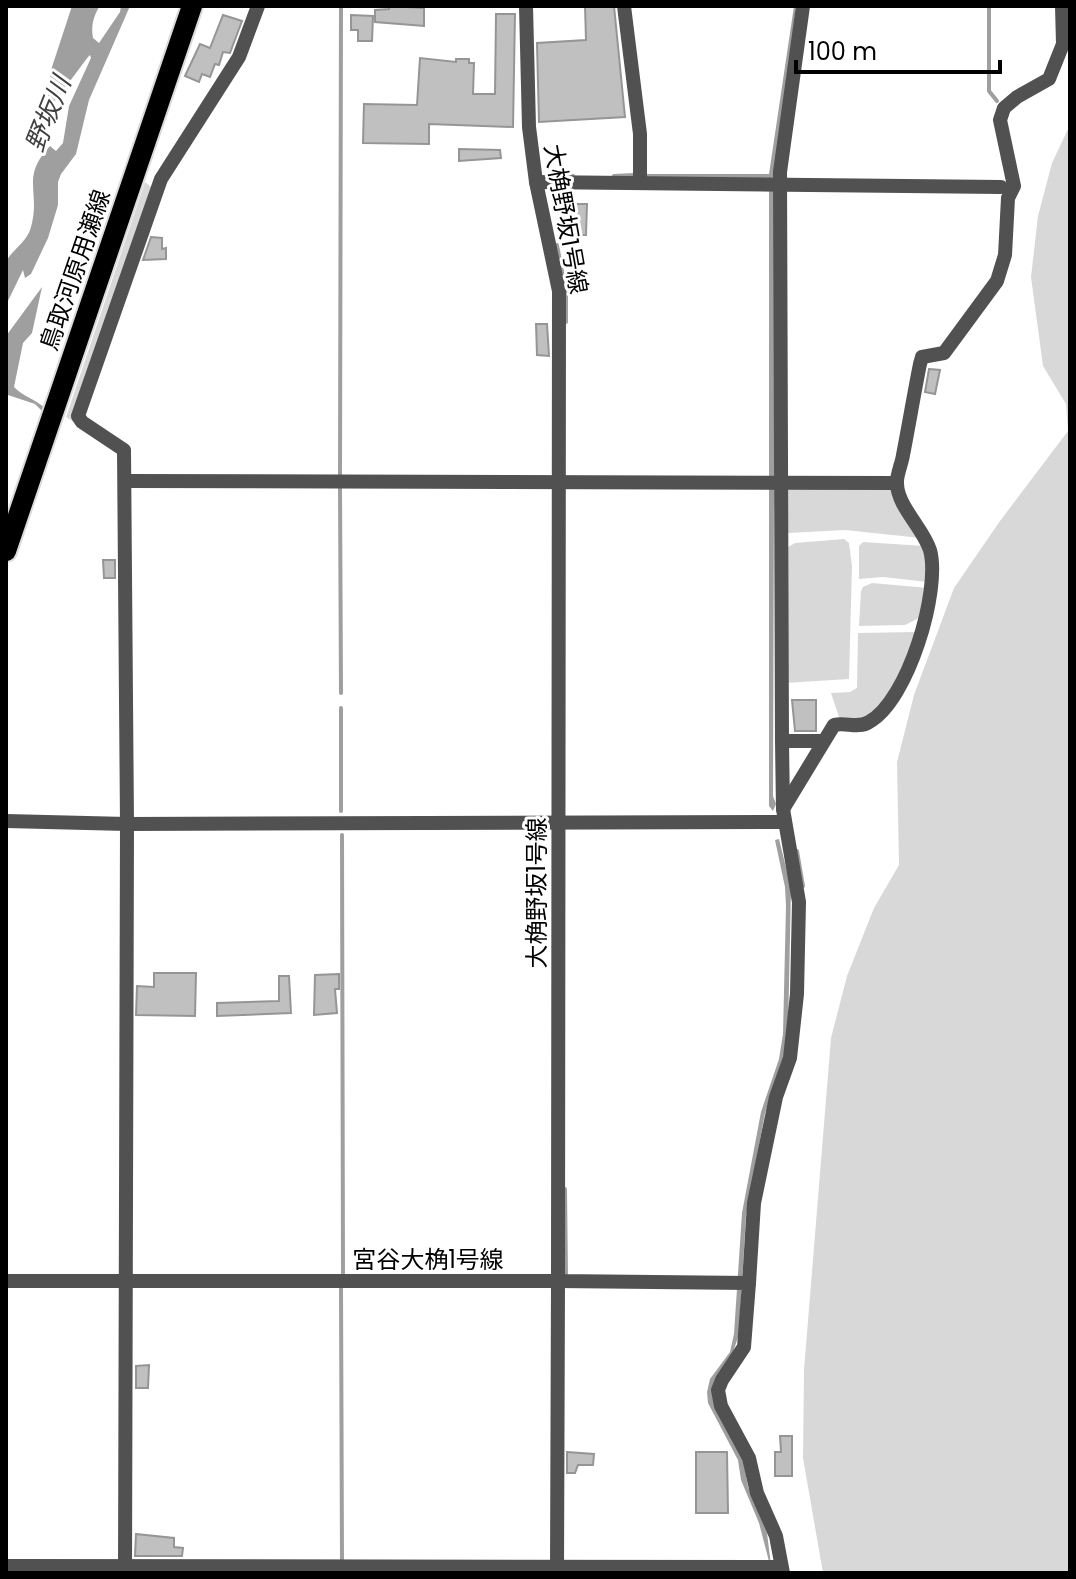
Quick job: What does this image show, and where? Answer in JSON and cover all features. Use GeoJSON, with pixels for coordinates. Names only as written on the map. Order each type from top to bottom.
{"type":"FeatureCollection","features":[{"type":"Feature","properties":{"kind":"main road","name":"鳥取河原用瀬線"},"geometry":{"type":"LineString","coordinates":[[6,551],[192,6]]}},
{"type":"Feature","properties":{"kind":"street"},"geometry":{"type":"LineString","coordinates":[[125,1569],[127,824],[124,450],[82,422],[78,416],[161,179],[239,57],[258,6]]}},
{"type":"Feature","properties":{"kind":"street","name":"大桷野坂1号線"},"geometry":{"type":"LineString","coordinates":[[526,6],[529,127],[536,182],[559,291],[558,1281]]}},
{"type":"Feature","properties":{"kind":"street"},"geometry":{"type":"LineString","coordinates":[[624,6],[640,134],[640,182]]}},
{"type":"Feature","properties":{"kind":"street"},"geometry":{"type":"LineString","coordinates":[[6,1566],[782,1570],[776,1536],[757,1493],[749,1458],[721,1406],[718,1390],[744,1347],[754,1203],[776,1097],[790,1058],[794,1034],[799,902],[784,815],[782,741],[780,172],[803,6]]}},
{"type":"Feature","properties":{"kind":"street"},"geometry":{"type":"LineString","coordinates":[[784,815],[834,725],[863,725],[883,710],[902,682],[929,605],[933,569],[930,550],[923,531],[910,516],[897,483],[922,357],[944,353],[997,281],[1005,255],[1008,198],[1014,186],[1000,120],[1004,108],[1017,97],[1049,79],[1063,44],[1062,6]]}},
{"type":"Feature","properties":{"kind":"street"},"geometry":{"type":"LineString","coordinates":[[536,182],[1001,187]]}},
{"type":"Feature","properties":{"kind":"street"},"geometry":{"type":"LineString","coordinates":[[125,481],[897,483]]}},
{"type":"Feature","properties":{"kind":"street"},"geometry":{"type":"LineString","coordinates":[[782,741],[823,741]]}},
{"type":"Feature","properties":{"kind":"street"},"geometry":{"type":"LineString","coordinates":[[6,821],[127,824],[558,823],[784,815]]}},
{"type":"Feature","properties":{"kind":"street","name":"宮谷大桷1号線"},"geometry":{"type":"LineString","coordinates":[[6,1281],[558,1281]]}},
{"type":"Feature","properties":{"kind":"street"},"geometry":{"type":"LineString","coordinates":[[557,1570],[558,1281],[749,1283]]}},
{"type":"Feature","properties":{"kind":"shaded area"},"geometry":{"type":"Polygon","coordinates":[[[72,6],[100,6],[92,30],[93,38],[99,43],[121,6],[130,6],[89,100],[76,154],[58,182],[58,205],[48,238],[31,274],[25,278],[23,270],[6,305],[5,265],[31,227],[36,167],[50,146],[56,151],[63,143],[69,106],[91,58],[90,55],[46,113],[51,70],[72,6]]]}},
{"type":"Feature","properties":{"kind":"shaded area"},"geometry":{"type":"Polygon","coordinates":[[[794,6],[775,195],[773,796],[776,804],[773,811],[769,806],[769,188],[644,177],[643,174],[769,174],[794,6]]]}},
{"type":"Feature","properties":{"kind":"shaded area"},"geometry":{"type":"Polygon","coordinates":[[[1070,125],[1070,1573],[823,1573],[803,1458],[804,1370],[831,1038],[847,976],[874,908],[899,865],[897,762],[914,695],[954,588],[1068,431],[1066,404],[1043,366],[1031,277],[1038,216],[1052,163],[1070,125]]]}},
{"type":"Feature","properties":{"kind":"shaded area"},"geometry":{"type":"Polygon","coordinates":[[[145,182],[151,187],[82,427],[66,417],[145,182]]]}},
{"type":"Feature","properties":{"kind":"shaded area"},"geometry":{"type":"Polygon","coordinates":[[[42,287],[32,333],[23,343],[14,387],[45,408],[43,412],[35,404],[8,395],[6,399],[6,336],[42,287]]]}},
{"type":"Feature","properties":{"kind":"shaded area"},"geometry":{"type":"Polygon","coordinates":[[[893,487],[921,538],[845,530],[788,533],[784,490],[893,487]]]}},
{"type":"Feature","properties":{"kind":"shaded area"},"geometry":{"type":"Polygon","coordinates":[[[844,539],[849,543],[852,566],[849,679],[785,683],[788,547],[795,543],[844,539]]]}},
{"type":"Feature","properties":{"kind":"shaded area"},"geometry":{"type":"Polygon","coordinates":[[[863,542],[924,546],[928,582],[883,577],[859,579],[859,546],[863,542]]]}},
{"type":"Feature","properties":{"kind":"shaded area"},"geometry":{"type":"Polygon","coordinates":[[[872,583],[928,588],[921,617],[905,625],[859,626],[861,591],[872,583]]]}},
{"type":"Feature","properties":{"kind":"shaded area"},"geometry":{"type":"Polygon","coordinates":[[[916,632],[900,678],[869,718],[840,720],[831,693],[850,692],[857,688],[858,633],[916,632]]]}},
{"type":"Feature","properties":{"kind":"shaded area"},"geometry":{"type":"Polygon","coordinates":[[[779,839],[791,888],[788,1033],[765,1113],[746,1215],[739,1334],[715,1408],[743,1459],[748,1487],[767,1533],[772,1573],[759,1523],[741,1480],[738,1460],[708,1403],[707,1392],[710,1379],[730,1352],[734,1334],[742,1213],[761,1112],[779,1059],[783,1034],[786,906],[775,840],[779,839]]]}},
{"type":"Feature","properties":{"kind":"building"},"geometry":{"type":"Polygon","coordinates":[[[389,6],[424,8],[424,26],[375,22],[375,10],[389,9],[389,6]]]}},
{"type":"Feature","properties":{"kind":"building"},"geometry":{"type":"Polygon","coordinates":[[[585,6],[614,6],[625,117],[539,122],[537,43],[586,40],[585,6]]]}},
{"type":"Feature","properties":{"kind":"building"},"geometry":{"type":"Polygon","coordinates":[[[496,14],[515,14],[513,127],[429,124],[429,144],[363,143],[364,104],[417,105],[420,58],[456,62],[456,59],[469,59],[469,63],[474,63],[473,94],[495,94],[496,14]]]}},
{"type":"Feature","properties":{"kind":"building"},"geometry":{"type":"Polygon","coordinates":[[[223,15],[242,21],[230,53],[223,52],[219,65],[215,64],[210,77],[202,74],[199,82],[185,76],[200,44],[210,48],[223,15]]]}},
{"type":"Feature","properties":{"kind":"building"},"geometry":{"type":"Polygon","coordinates":[[[351,15],[373,16],[372,41],[358,41],[358,30],[351,30],[351,15]]]}},
{"type":"Feature","properties":{"kind":"building"},"geometry":{"type":"Polygon","coordinates":[[[459,149],[500,150],[501,158],[459,161],[459,149]]]}},
{"type":"Feature","properties":{"kind":"building"},"geometry":{"type":"Polygon","coordinates":[[[564,204],[587,204],[586,235],[563,235],[564,204]]]}},
{"type":"Feature","properties":{"kind":"building"},"geometry":{"type":"Polygon","coordinates":[[[151,237],[162,238],[166,259],[143,260],[151,237]]]}},
{"type":"Feature","properties":{"kind":"building"},"geometry":{"type":"Polygon","coordinates":[[[536,324],[547,324],[549,356],[537,355],[536,324]]]}},
{"type":"Feature","properties":{"kind":"building"},"geometry":{"type":"Polygon","coordinates":[[[929,369],[940,370],[935,394],[925,392],[929,369]]]}},
{"type":"Feature","properties":{"kind":"building"},"geometry":{"type":"Polygon","coordinates":[[[103,560],[115,560],[115,578],[104,578],[103,560]]]}},
{"type":"Feature","properties":{"kind":"building"},"geometry":{"type":"Polygon","coordinates":[[[792,700],[816,700],[816,731],[795,731],[792,700]]]}},
{"type":"Feature","properties":{"kind":"building"},"geometry":{"type":"Polygon","coordinates":[[[154,973],[196,973],[195,1016],[136,1015],[137,986],[154,987],[154,973]]]}},
{"type":"Feature","properties":{"kind":"building"},"geometry":{"type":"Polygon","coordinates":[[[339,974],[339,989],[335,989],[337,1013],[314,1015],[315,975],[339,974]]]}},
{"type":"Feature","properties":{"kind":"building"},"geometry":{"type":"Polygon","coordinates":[[[279,976],[289,976],[291,1013],[217,1016],[217,1003],[279,1001],[279,976]]]}},
{"type":"Feature","properties":{"kind":"building"},"geometry":{"type":"Polygon","coordinates":[[[149,1365],[148,1388],[136,1388],[136,1366],[149,1365]]]}},
{"type":"Feature","properties":{"kind":"building"},"geometry":{"type":"Polygon","coordinates":[[[780,1436],[792,1436],[792,1476],[775,1476],[775,1452],[781,1452],[780,1436]]]}},
{"type":"Feature","properties":{"kind":"building"},"geometry":{"type":"Polygon","coordinates":[[[567,1452],[594,1454],[593,1465],[578,1465],[575,1473],[567,1473],[567,1452]]]}},
{"type":"Feature","properties":{"kind":"building"},"geometry":{"type":"Polygon","coordinates":[[[696,1452],[727,1452],[728,1513],[696,1513],[696,1452]]]}},
{"type":"Feature","properties":{"kind":"building"},"geometry":{"type":"Polygon","coordinates":[[[136,1534],[174,1538],[174,1547],[183,1548],[182,1556],[135,1556],[136,1534]]]}},
{"type":"Feature","properties":{"kind":"waterway"},"geometry":{"type":"LineString","coordinates":[[340,474],[341,6]]}},
{"type":"Feature","properties":{"kind":"waterway"},"geometry":{"type":"LineString","coordinates":[[989,6],[989,91],[997,101]]}},
{"type":"Feature","properties":{"kind":"waterway"},"geometry":{"type":"LineString","coordinates":[[554,173],[573,176]]}},
{"type":"Feature","properties":{"kind":"waterway"},"geometry":{"type":"LineString","coordinates":[[614,176],[635,175]]}},
{"type":"Feature","properties":{"kind":"waterway"},"geometry":{"type":"LineString","coordinates":[[557,245],[566,292],[566,322]]}},
{"type":"Feature","properties":{"kind":"waterway"},"geometry":{"type":"LineString","coordinates":[[340,486],[341,693]]}},
{"type":"Feature","properties":{"kind":"waterway"},"geometry":{"type":"LineString","coordinates":[[341,708],[341,811]]}},
{"type":"Feature","properties":{"kind":"waterway"},"geometry":{"type":"LineString","coordinates":[[342,835],[343,1273]]}},
{"type":"Feature","properties":{"kind":"waterway"},"geometry":{"type":"LineString","coordinates":[[797,851],[803,886]]}},
{"type":"Feature","properties":{"kind":"waterway"},"geometry":{"type":"LineString","coordinates":[[565,1189],[566,1276]]}},
{"type":"Feature","properties":{"kind":"waterway"},"geometry":{"type":"LineString","coordinates":[[341,1288],[342,1561]]}},
{"type":"Feature","properties":{"kind":"water label","name":"野坂川"},"geometry":{"type":"Point","coordinates":[48,114]}}]}
